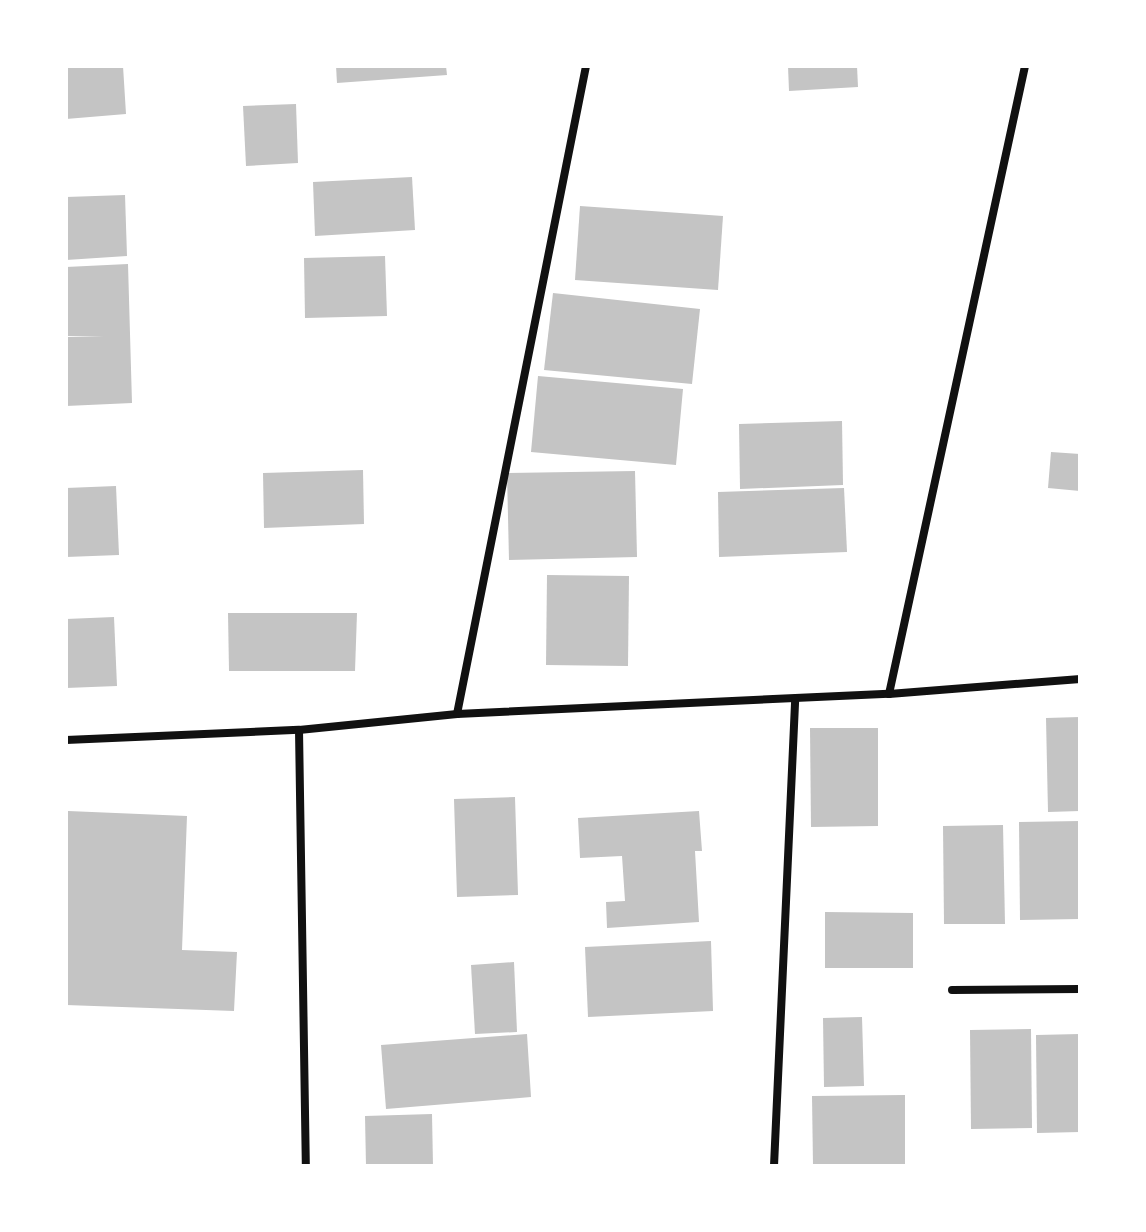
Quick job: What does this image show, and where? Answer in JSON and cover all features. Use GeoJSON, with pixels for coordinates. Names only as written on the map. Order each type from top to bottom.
{"type":"FeatureCollection","features":[{"type":"Feature","properties":{"kind":"street"},"geometry":{"type":"LineString","coordinates":[[457,714],[586,66]]}},
{"type":"Feature","properties":{"kind":"street"},"geometry":{"type":"LineString","coordinates":[[889,694],[1025,66]]}},
{"type":"Feature","properties":{"kind":"street"},"geometry":{"type":"LineString","coordinates":[[66,740],[299,730],[457,714],[889,694],[1080,679]]}},
{"type":"Feature","properties":{"kind":"street"},"geometry":{"type":"LineString","coordinates":[[774,1166],[795,699]]}},
{"type":"Feature","properties":{"kind":"street"},"geometry":{"type":"LineString","coordinates":[[299,730],[306,1166]]}},
{"type":"Feature","properties":{"kind":"street"},"geometry":{"type":"LineString","coordinates":[[952,990],[1080,989]]}},
{"type":"Feature","properties":{"kind":"building"},"geometry":{"type":"Polygon","coordinates":[[[66,66],[123,66],[126,114],[66,119],[66,66]]]}},
{"type":"Feature","properties":{"kind":"building"},"geometry":{"type":"Polygon","coordinates":[[[336,66],[446,66],[447,75],[337,83],[336,66]]]}},
{"type":"Feature","properties":{"kind":"building"},"geometry":{"type":"Polygon","coordinates":[[[788,66],[857,66],[858,87],[789,91],[788,66]]]}},
{"type":"Feature","properties":{"kind":"building"},"geometry":{"type":"Polygon","coordinates":[[[296,104],[298,163],[246,166],[243,106],[296,104]]]}},
{"type":"Feature","properties":{"kind":"building"},"geometry":{"type":"Polygon","coordinates":[[[412,177],[415,230],[315,236],[313,182],[412,177]]]}},
{"type":"Feature","properties":{"kind":"building"},"geometry":{"type":"Polygon","coordinates":[[[125,195],[127,256],[66,260],[66,197],[125,195]]]}},
{"type":"Feature","properties":{"kind":"building"},"geometry":{"type":"Polygon","coordinates":[[[580,206],[723,216],[718,290],[575,280],[580,206]]]}},
{"type":"Feature","properties":{"kind":"building"},"geometry":{"type":"Polygon","coordinates":[[[385,256],[387,316],[305,318],[304,258],[385,256]]]}},
{"type":"Feature","properties":{"kind":"building"},"geometry":{"type":"Polygon","coordinates":[[[128,264],[132,403],[66,406],[66,337],[104,336],[66,336],[66,267],[128,264]]]}},
{"type":"Feature","properties":{"kind":"building"},"geometry":{"type":"Polygon","coordinates":[[[553,293],[700,309],[692,384],[544,370],[553,293]]]}},
{"type":"Feature","properties":{"kind":"building"},"geometry":{"type":"Polygon","coordinates":[[[538,376],[683,389],[676,465],[531,452],[538,376]]]}},
{"type":"Feature","properties":{"kind":"building"},"geometry":{"type":"Polygon","coordinates":[[[842,421],[843,485],[740,489],[739,424],[842,421]]]}},
{"type":"Feature","properties":{"kind":"building"},"geometry":{"type":"Polygon","coordinates":[[[1051,452],[1080,454],[1080,491],[1048,488],[1051,452]]]}},
{"type":"Feature","properties":{"kind":"building"},"geometry":{"type":"Polygon","coordinates":[[[363,470],[364,524],[264,528],[263,473],[363,470]]]}},
{"type":"Feature","properties":{"kind":"building"},"geometry":{"type":"Polygon","coordinates":[[[635,471],[637,557],[509,560],[507,473],[635,471]]]}},
{"type":"Feature","properties":{"kind":"building"},"geometry":{"type":"Polygon","coordinates":[[[116,486],[119,555],[66,557],[66,488],[116,486]]]}},
{"type":"Feature","properties":{"kind":"building"},"geometry":{"type":"Polygon","coordinates":[[[844,488],[847,552],[719,557],[718,492],[844,488]]]}},
{"type":"Feature","properties":{"kind":"building"},"geometry":{"type":"Polygon","coordinates":[[[547,575],[629,576],[628,666],[546,665],[547,575]]]}},
{"type":"Feature","properties":{"kind":"building"},"geometry":{"type":"Polygon","coordinates":[[[228,613],[357,613],[355,671],[229,671],[228,613]]]}},
{"type":"Feature","properties":{"kind":"building"},"geometry":{"type":"Polygon","coordinates":[[[114,617],[117,686],[66,688],[66,619],[114,617]]]}},
{"type":"Feature","properties":{"kind":"building"},"geometry":{"type":"Polygon","coordinates":[[[1080,717],[1080,811],[1048,812],[1046,718],[1080,717]]]}},
{"type":"Feature","properties":{"kind":"building"},"geometry":{"type":"Polygon","coordinates":[[[810,728],[878,728],[878,826],[811,827],[810,728]]]}},
{"type":"Feature","properties":{"kind":"building"},"geometry":{"type":"Polygon","coordinates":[[[515,797],[518,895],[457,897],[454,799],[515,797]]]}},
{"type":"Feature","properties":{"kind":"building"},"geometry":{"type":"Polygon","coordinates":[[[68,811],[187,816],[182,950],[237,952],[234,1011],[66,1005],[68,811]]]}},
{"type":"Feature","properties":{"kind":"building"},"geometry":{"type":"Polygon","coordinates":[[[699,811],[702,851],[695,851],[699,922],[607,928],[606,902],[625,901],[622,856],[580,858],[578,818],[699,811]]]}},
{"type":"Feature","properties":{"kind":"building"},"geometry":{"type":"Polygon","coordinates":[[[1080,821],[1080,919],[1020,920],[1019,822],[1080,821]]]}},
{"type":"Feature","properties":{"kind":"building"},"geometry":{"type":"Polygon","coordinates":[[[1003,825],[1005,924],[944,924],[943,826],[1003,825]]]}},
{"type":"Feature","properties":{"kind":"building"},"geometry":{"type":"Polygon","coordinates":[[[825,912],[913,913],[913,968],[825,968],[825,912]]]}},
{"type":"Feature","properties":{"kind":"building"},"geometry":{"type":"Polygon","coordinates":[[[711,941],[713,1011],[588,1017],[585,947],[711,941]]]}},
{"type":"Feature","properties":{"kind":"building"},"geometry":{"type":"Polygon","coordinates":[[[514,962],[517,1032],[475,1034],[471,965],[514,962]]]}},
{"type":"Feature","properties":{"kind":"building"},"geometry":{"type":"Polygon","coordinates":[[[862,1017],[864,1086],[824,1087],[823,1018],[862,1017]]]}},
{"type":"Feature","properties":{"kind":"building"},"geometry":{"type":"Polygon","coordinates":[[[1031,1029],[1032,1128],[971,1129],[970,1030],[1031,1029]]]}},
{"type":"Feature","properties":{"kind":"building"},"geometry":{"type":"Polygon","coordinates":[[[527,1034],[531,1097],[386,1109],[381,1045],[527,1034]]]}},
{"type":"Feature","properties":{"kind":"building"},"geometry":{"type":"Polygon","coordinates":[[[1080,1034],[1080,1132],[1037,1133],[1036,1035],[1080,1034]]]}},
{"type":"Feature","properties":{"kind":"building"},"geometry":{"type":"Polygon","coordinates":[[[905,1095],[905,1164],[813,1166],[812,1096],[905,1095]]]}},
{"type":"Feature","properties":{"kind":"building"},"geometry":{"type":"Polygon","coordinates":[[[432,1114],[433,1166],[366,1166],[365,1116],[432,1114]]]}}]}
